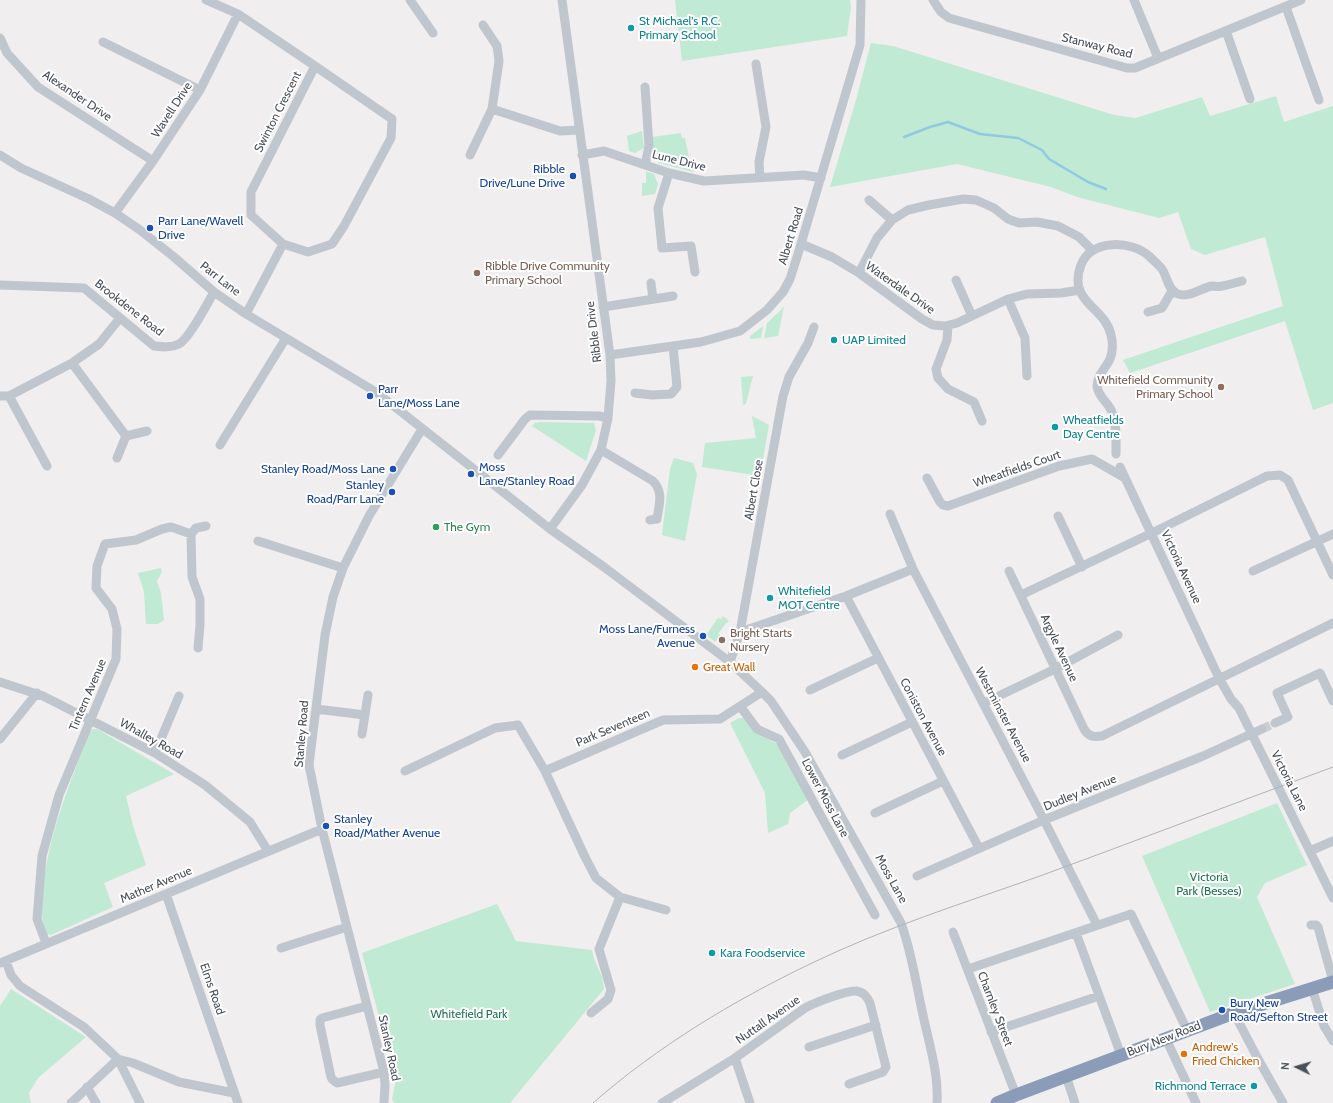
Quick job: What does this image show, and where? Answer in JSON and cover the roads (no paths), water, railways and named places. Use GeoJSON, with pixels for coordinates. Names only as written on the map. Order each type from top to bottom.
{"type":"FeatureCollection","features":[{"type":"Feature","properties":{"kind":"highway","name":"Bury New Road"},"geometry":{"type":"LineString","coordinates":[[997,1103],[1234,1013],[1333,981]]}},
{"type":"Feature","properties":{"kind":"street"},"geometry":{"type":"LineString","coordinates":[[206,0],[238,14],[315,66]]}},
{"type":"Feature","properties":{"kind":"street"},"geometry":{"type":"LineString","coordinates":[[410,0],[433,33]]}},
{"type":"Feature","properties":{"kind":"street","name":"Ribble Drive"},"geometry":{"type":"LineString","coordinates":[[550,529],[582,485],[601,450],[608,418],[611,381],[610,355],[562,0]]}},
{"type":"Feature","properties":{"kind":"street","name":"Albert Road"},"geometry":{"type":"LineString","coordinates":[[610,355],[701,342],[740,331],[767,310],[783,292],[790,279],[801,244],[860,45],[861,0]]}},
{"type":"Feature","properties":{"kind":"street","name":"Stanway Road"},"geometry":{"type":"LineString","coordinates":[[933,0],[941,12],[949,18],[1127,68],[1135,68],[1301,0]]}},
{"type":"Feature","properties":{"kind":"street"},"geometry":{"type":"LineString","coordinates":[[1134,0],[1158,58]]}},
{"type":"Feature","properties":{"kind":"street"},"geometry":{"type":"LineString","coordinates":[[1286,7],[1319,100]]}},
{"type":"Feature","properties":{"kind":"street","name":"Wavell Drive"},"geometry":{"type":"LineString","coordinates":[[115,213],[153,161],[200,90],[238,14]]}},
{"type":"Feature","properties":{"kind":"street"},"geometry":{"type":"LineString","coordinates":[[470,155],[492,109],[499,61],[497,46],[483,25]]}},
{"type":"Feature","properties":{"kind":"street"},"geometry":{"type":"LineString","coordinates":[[1226,31],[1250,99]]}},
{"type":"Feature","properties":{"kind":"street","name":"Alexander Drive"},"geometry":{"type":"LineString","coordinates":[[0,38],[7,53],[38,87],[153,161]]}},
{"type":"Feature","properties":{"kind":"street"},"geometry":{"type":"LineString","coordinates":[[103,42],[200,90]]}},
{"type":"Feature","properties":{"kind":"street"},"geometry":{"type":"LineString","coordinates":[[756,64],[766,127],[759,162],[760,178]]}},
{"type":"Feature","properties":{"kind":"street","name":"Swinton Crescent"},"geometry":{"type":"LineString","coordinates":[[315,66],[392,119],[391,138],[344,226],[332,244],[308,252],[283,244],[250,215],[251,192],[315,66]]}},
{"type":"Feature","properties":{"kind":"street"},"geometry":{"type":"LineString","coordinates":[[645,87],[650,146],[645,165]]}},
{"type":"Feature","properties":{"kind":"street"},"geometry":{"type":"LineString","coordinates":[[492,109],[560,131],[579,130]]}},
{"type":"Feature","properties":{"kind":"street","name":"Lune Drive"},"geometry":{"type":"LineString","coordinates":[[582,155],[604,150],[669,173],[704,181],[804,175],[821,178]]}},
{"type":"Feature","properties":{"kind":"street","name":"Parr Lane"},"geometry":{"type":"LineString","coordinates":[[0,157],[89,199],[115,213],[140,230],[174,257],[214,292],[246,314],[376,392],[550,529],[730,662]]}},
{"type":"Feature","properties":{"kind":"street"},"geometry":{"type":"LineString","coordinates":[[669,173],[658,208],[662,248],[691,246],[695,272]]}},
{"type":"Feature","properties":{"kind":"street"},"geometry":{"type":"LineString","coordinates":[[859,273],[877,238],[892,220],[908,210],[963,199],[976,200],[994,208],[1008,219],[1019,223],[1037,222],[1058,226],[1079,237],[1092,250]]}},
{"type":"Feature","properties":{"kind":"street"},"geometry":{"type":"LineString","coordinates":[[869,200],[874,210],[892,220]]}},
{"type":"Feature","properties":{"kind":"street"},"geometry":{"type":"LineString","coordinates":[[246,314],[283,244]]}},
{"type":"Feature","properties":{"kind":"street","name":"Waterdale Drive"},"geometry":{"type":"LineString","coordinates":[[801,244],[832,258],[859,273],[922,319],[933,325],[948,326]]}},
{"type":"Feature","properties":{"kind":"street"},"geometry":{"type":"LineString","coordinates":[[1116,454],[1115,424],[1111,410],[1100,396],[1097,386],[1100,374],[1110,359],[1113,345],[1111,334],[1106,323],[1085,301],[1080,290],[1077,275],[1082,262],[1092,250],[1102,245],[1117,244],[1134,247],[1148,254],[1162,269],[1172,291],[1179,294],[1193,293],[1212,286],[1220,287],[1242,281]]}},
{"type":"Feature","properties":{"kind":"street"},"geometry":{"type":"LineString","coordinates":[[956,280],[972,316]]}},
{"type":"Feature","properties":{"kind":"street"},"geometry":{"type":"LineString","coordinates":[[651,283],[653,299]]}},
{"type":"Feature","properties":{"kind":"street","name":"Brookdene Road"},"geometry":{"type":"LineString","coordinates":[[0,285],[84,288],[154,346],[165,348],[180,344],[189,334],[214,292]]}},
{"type":"Feature","properties":{"kind":"street"},"geometry":{"type":"LineString","coordinates":[[982,414],[974,402],[948,389],[938,378],[936,369],[948,340],[948,326],[957,324],[1008,299],[1027,294],[1061,293],[1080,290]]}},
{"type":"Feature","properties":{"kind":"street"},"geometry":{"type":"LineString","coordinates":[[1148,312],[1162,308],[1172,291]]}},
{"type":"Feature","properties":{"kind":"street"},"geometry":{"type":"LineString","coordinates":[[603,307],[673,296]]}},
{"type":"Feature","properties":{"kind":"street"},"geometry":{"type":"LineString","coordinates":[[1008,299],[1025,338],[1027,376]]}},
{"type":"Feature","properties":{"kind":"street"},"geometry":{"type":"LineString","coordinates":[[47,466],[5,396],[72,363],[99,344],[120,318]]}},
{"type":"Feature","properties":{"kind":"street","name":"Albert Close"},"geometry":{"type":"LineString","coordinates":[[730,662],[740,632],[783,396],[789,377],[808,343],[814,327]]}},
{"type":"Feature","properties":{"kind":"street"},"geometry":{"type":"LineString","coordinates":[[220,445],[286,338]]}},
{"type":"Feature","properties":{"kind":"street"},"geometry":{"type":"LineString","coordinates":[[635,393],[652,395],[671,394],[677,387],[673,346]]}},
{"type":"Feature","properties":{"kind":"street"},"geometry":{"type":"LineString","coordinates":[[72,363],[126,436]]}},
{"type":"Feature","properties":{"kind":"street"},"geometry":{"type":"LineString","coordinates":[[498,455],[525,419],[530,415],[599,416],[608,418]]}},
{"type":"Feature","properties":{"kind":"street","name":"Stanley Road"},"geometry":{"type":"LineString","coordinates":[[384,1103],[384,1072],[322,829],[309,765],[326,624],[333,597],[343,568],[371,510],[422,429]]}},
{"type":"Feature","properties":{"kind":"street"},"geometry":{"type":"LineString","coordinates":[[126,436],[147,431]]}},
{"type":"Feature","properties":{"kind":"street"},"geometry":{"type":"LineString","coordinates":[[117,458],[126,436]]}},
{"type":"Feature","properties":{"kind":"street"},"geometry":{"type":"LineString","coordinates":[[601,450],[653,480],[659,487],[660,497],[657,519],[650,520]]}},
{"type":"Feature","properties":{"kind":"street","name":"Wheatfields Court"},"geometry":{"type":"LineString","coordinates":[[927,478],[940,502],[943,505],[948,506],[1059,466],[1092,459],[1125,478]]}},
{"type":"Feature","properties":{"kind":"street","name":"Victoria Avenue"},"geometry":{"type":"LineString","coordinates":[[1120,467],[1219,678]]}},
{"type":"Feature","properties":{"kind":"street"},"geometry":{"type":"LineString","coordinates":[[1021,595],[1082,567],[1267,476],[1277,474],[1288,480],[1316,542],[1333,575]]}},
{"type":"Feature","properties":{"kind":"street","name":"Westminster Avenue"},"geometry":{"type":"LineString","coordinates":[[890,514],[913,569],[984,703],[1097,925]]}},
{"type":"Feature","properties":{"kind":"street"},"geometry":{"type":"LineString","coordinates":[[1058,516],[1082,567]]}},
{"type":"Feature","properties":{"kind":"street"},"geometry":{"type":"LineString","coordinates":[[198,648],[200,599],[192,577],[191,534],[196,528],[206,526]]}},
{"type":"Feature","properties":{"kind":"street","name":"Tintern Avenue"},"geometry":{"type":"LineString","coordinates":[[46,943],[37,919],[42,856],[59,795],[116,659],[117,629],[112,609],[96,588],[96,566],[105,544],[136,540],[162,529],[171,527],[191,534]]}},
{"type":"Feature","properties":{"kind":"street"},"geometry":{"type":"LineString","coordinates":[[1253,571],[1333,534]]}},
{"type":"Feature","properties":{"kind":"street"},"geometry":{"type":"LineString","coordinates":[[258,541],[343,568]]}},
{"type":"Feature","properties":{"kind":"street"},"geometry":{"type":"LineString","coordinates":[[740,632],[846,596],[913,569]]}},
{"type":"Feature","properties":{"kind":"street","name":"Argyle Avenue"},"geometry":{"type":"LineString","coordinates":[[1008,571],[1021,595],[1084,729],[1089,735],[1094,737],[1102,736],[1219,678]]}},
{"type":"Feature","properties":{"kind":"street","name":"Coniston Avenue"},"geometry":{"type":"LineString","coordinates":[[846,596],[979,848]]}},
{"type":"Feature","properties":{"kind":"street"},"geometry":{"type":"LineString","coordinates":[[1219,678],[1333,623]]}},
{"type":"Feature","properties":{"kind":"street"},"geometry":{"type":"LineString","coordinates":[[984,703],[1055,669],[1118,636]]}},
{"type":"Feature","properties":{"kind":"street"},"geometry":{"type":"LineString","coordinates":[[810,690],[878,658]]}},
{"type":"Feature","properties":{"kind":"street"},"geometry":{"type":"LineString","coordinates":[[730,662],[762,692]]}},
{"type":"Feature","properties":{"kind":"street"},"geometry":{"type":"LineString","coordinates":[[1275,723],[1288,717],[1277,693],[1320,673],[1333,701]]}},
{"type":"Feature","properties":{"kind":"street","name":"Victoria Lane"},"geometry":{"type":"LineString","coordinates":[[1219,678],[1231,699],[1239,708],[1333,898]]}},
{"type":"Feature","properties":{"kind":"street","name":"Whalley Road"},"geometry":{"type":"LineString","coordinates":[[0,682],[37,693],[155,753],[205,785],[250,822],[268,851]]}},
{"type":"Feature","properties":{"kind":"street","name":"Park Seventeen"},"geometry":{"type":"LineString","coordinates":[[545,771],[663,720],[720,719],[762,692]]}},
{"type":"Feature","properties":{"kind":"street","name":"Moss Lane"},"geometry":{"type":"LineString","coordinates":[[762,692],[771,701],[805,752],[901,923],[909,946],[938,1087],[937,1103]]}},
{"type":"Feature","properties":{"kind":"street"},"geometry":{"type":"LineString","coordinates":[[0,740],[37,693]]}},
{"type":"Feature","properties":{"kind":"street"},"geometry":{"type":"LineString","coordinates":[[362,734],[368,695]]}},
{"type":"Feature","properties":{"kind":"street"},"geometry":{"type":"LineString","coordinates":[[155,753],[179,696]]}},
{"type":"Feature","properties":{"kind":"street","name":"Lower Moss Lane"},"geometry":{"type":"LineString","coordinates":[[740,706],[757,729],[779,739],[875,916]]}},
{"type":"Feature","properties":{"kind":"street"},"geometry":{"type":"LineString","coordinates":[[316,709],[365,715]]}},
{"type":"Feature","properties":{"kind":"street"},"geometry":{"type":"LineString","coordinates":[[842,755],[912,722]]}},
{"type":"Feature","properties":{"kind":"street"},"geometry":{"type":"LineString","coordinates":[[405,771],[495,728],[518,725],[545,771],[596,878],[620,897],[666,910]]}},
{"type":"Feature","properties":{"kind":"street","name":"Dudley Avenue"},"geometry":{"type":"LineString","coordinates":[[917,876],[1044,820],[1203,756],[1262,729]]}},
{"type":"Feature","properties":{"kind":"street"},"geometry":{"type":"LineString","coordinates":[[875,813],[943,781]]}},
{"type":"Feature","properties":{"kind":"street","name":"Mather Avenue"},"geometry":{"type":"LineString","coordinates":[[3,962],[322,829]]}},
{"type":"Feature","properties":{"kind":"street"},"geometry":{"type":"LineString","coordinates":[[1310,851],[1333,841]]}},
{"type":"Feature","properties":{"kind":"street","name":"Elms Road"},"geometry":{"type":"LineString","coordinates":[[166,894],[238,1103]]}},
{"type":"Feature","properties":{"kind":"street"},"geometry":{"type":"LineString","coordinates":[[591,1013],[608,999],[612,990],[599,948],[620,897]]}},
{"type":"Feature","properties":{"kind":"street"},"geometry":{"type":"LineString","coordinates":[[968,970],[1131,914],[1188,1030]]}},
{"type":"Feature","properties":{"kind":"street"},"geometry":{"type":"LineString","coordinates":[[1311,925],[1316,925],[1318,927],[1333,981]]}},
{"type":"Feature","properties":{"kind":"street"},"geometry":{"type":"LineString","coordinates":[[281,948],[347,927]]}},
{"type":"Feature","properties":{"kind":"street","name":"Charnley Street"},"geometry":{"type":"LineString","coordinates":[[953,932],[1016,1095]]}},
{"type":"Feature","properties":{"kind":"street"},"geometry":{"type":"LineString","coordinates":[[1076,933],[1121,1055]]}},
{"type":"Feature","properties":{"kind":"street"},"geometry":{"type":"LineString","coordinates":[[3,962],[20,986],[84,1027],[118,1059],[140,1103]]}},
{"type":"Feature","properties":{"kind":"street"},"geometry":{"type":"LineString","coordinates":[[1312,988],[1324,1026],[1333,1040]]}},
{"type":"Feature","properties":{"kind":"street","name":"Nuttall Avenue"},"geometry":{"type":"LineString","coordinates":[[662,1103],[735,1058],[805,1008],[851,991],[861,993],[867,998],[876,1025],[886,1067],[883,1072],[849,1084]]}},
{"type":"Feature","properties":{"kind":"street"},"geometry":{"type":"LineString","coordinates":[[991,1032],[1099,996]]}},
{"type":"Feature","properties":{"kind":"street"},"geometry":{"type":"LineString","coordinates":[[368,1006],[322,1018],[320,1020],[331,1077],[337,1083],[384,1072]]}},
{"type":"Feature","properties":{"kind":"street"},"geometry":{"type":"LineString","coordinates":[[1234,1013],[1283,1103]]}},
{"type":"Feature","properties":{"kind":"street"},"geometry":{"type":"LineString","coordinates":[[814,1048],[876,1025]]}},
{"type":"Feature","properties":{"kind":"street"},"geometry":{"type":"LineString","coordinates":[[1166,1038],[1196,1103]]}},
{"type":"Feature","properties":{"kind":"street"},"geometry":{"type":"LineString","coordinates":[[735,1058],[750,1103]]}},
{"type":"Feature","properties":{"kind":"street"},"geometry":{"type":"LineString","coordinates":[[118,1059],[133,1063],[179,1082],[234,1093]]}},
{"type":"Feature","properties":{"kind":"street"},"geometry":{"type":"LineString","coordinates":[[72,1103],[118,1059]]}},
{"type":"Feature","properties":{"kind":"street"},"geometry":{"type":"LineString","coordinates":[[1066,1076],[1075,1103]]}},
{"type":"Feature","properties":{"kind":"street"},"geometry":{"type":"LineString","coordinates":[[87,1087],[96,1103]]}},
{"type":"Feature","properties":{"kind":"waterway"},"geometry":{"type":"LineString","coordinates":[[904,137],[948,122],[980,134],[1018,138],[1042,150],[1049,159],[1088,182],[1106,189]]}},
{"type":"Feature","properties":{"kind":"tunnel"},"geometry":{"type":"LineString","coordinates":[[1262,729],[1275,723]]}},
{"type":"Feature","properties":{"kind":"tram line"},"geometry":{"type":"LineString","coordinates":[[593,1103],[644,1062],[697,1026],[781,978],[838,951],[895,927],[1040,876],[1333,767]]}},
{"type":"Feature","properties":{"kind":"place","name":"St Michael's R.C. Primary School"},"geometry":{"type":"Point","coordinates":[631,28]}},
{"type":"Feature","properties":{"kind":"place","name":"Ribble Drive/Lune Drive"},"geometry":{"type":"Point","coordinates":[573,176]}},
{"type":"Feature","properties":{"kind":"place","name":"Parr Lane/Wavell Drive"},"geometry":{"type":"Point","coordinates":[150,228]}},
{"type":"Feature","properties":{"kind":"place","name":"Ribble Drive Community Primary School"},"geometry":{"type":"Point","coordinates":[477,273]}},
{"type":"Feature","properties":{"kind":"place","name":"UAP Limited"},"geometry":{"type":"Point","coordinates":[834,340]}},
{"type":"Feature","properties":{"kind":"place","name":"Whitefield Community Primary School"},"geometry":{"type":"Point","coordinates":[1221,387]}},
{"type":"Feature","properties":{"kind":"place","name":"Parr Lane/Moss Lane"},"geometry":{"type":"Point","coordinates":[370,396]}},
{"type":"Feature","properties":{"kind":"place","name":"Wheatfields Day Centre"},"geometry":{"type":"Point","coordinates":[1055,427]}},
{"type":"Feature","properties":{"kind":"place","name":"Stanley Road/Moss Lane"},"geometry":{"type":"Point","coordinates":[393,469]}},
{"type":"Feature","properties":{"kind":"place","name":"Moss Lane/Stanley Road"},"geometry":{"type":"Point","coordinates":[471,474]}},
{"type":"Feature","properties":{"kind":"place","name":"Stanley Road/Parr Lane"},"geometry":{"type":"Point","coordinates":[392,492]}},
{"type":"Feature","properties":{"kind":"place","name":"The Gym"},"geometry":{"type":"Point","coordinates":[436,527]}},
{"type":"Feature","properties":{"kind":"place","name":"Whitefield MOT Centre"},"geometry":{"type":"Point","coordinates":[770,598]}},
{"type":"Feature","properties":{"kind":"place","name":"Moss Lane/Furness Avenue"},"geometry":{"type":"Point","coordinates":[703,636]}},
{"type":"Feature","properties":{"kind":"place","name":"Bright Starts Nursery"},"geometry":{"type":"Point","coordinates":[722,640]}},
{"type":"Feature","properties":{"kind":"place","name":"Great Wall"},"geometry":{"type":"Point","coordinates":[695,667]}},
{"type":"Feature","properties":{"kind":"place","name":"Stanley Road/Mather Avenue"},"geometry":{"type":"Point","coordinates":[326,826]}},
{"type":"Feature","properties":{"kind":"place","name":"Kara Foodservice"},"geometry":{"type":"Point","coordinates":[712,953]}},
{"type":"Feature","properties":{"kind":"place","name":"Bury New Road/Sefton Street"},"geometry":{"type":"Point","coordinates":[1222,1010]}},
{"type":"Feature","properties":{"kind":"place","name":"Andrew's Fried Chicken"},"geometry":{"type":"Point","coordinates":[1184,1054]}},
{"type":"Feature","properties":{"kind":"place","name":"Richmond Terrace"},"geometry":{"type":"Point","coordinates":[1254,1086]}},
{"type":"Feature","properties":{"kind":"park label","name":"Victoria Park (Besses)"},"geometry":{"type":"Point","coordinates":[1209,884]}},
{"type":"Feature","properties":{"kind":"park label","name":"Whitefield Park"},"geometry":{"type":"Point","coordinates":[469,1014]}}]}
